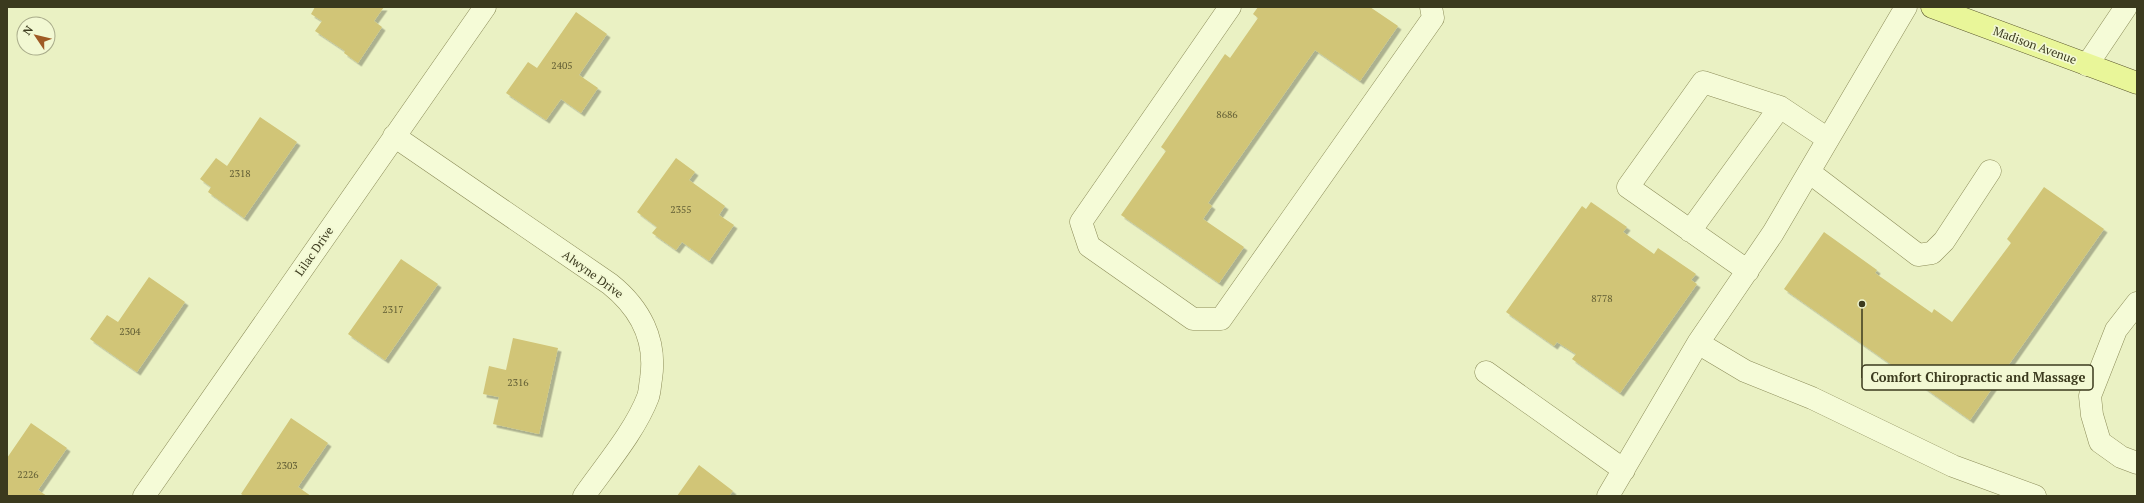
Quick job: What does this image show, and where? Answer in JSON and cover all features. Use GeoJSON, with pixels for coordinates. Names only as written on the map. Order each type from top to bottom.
{"type":"FeatureCollection","features":[{"type":"Feature","properties":{"kind":"main road","name":"Madison Avenue"},"geometry":{"type":"LineString","coordinates":[[1932,7],[2137,83]]}},
{"type":"Feature","properties":{"kind":"street","name":"Lilac Drive"},"geometry":{"type":"LineString","coordinates":[[144,496],[485,7]]}},
{"type":"Feature","properties":{"kind":"street"},"geometry":{"type":"LineString","coordinates":[[1230,7],[1081,222],[1089,246],[1193,319],[1221,319],[1433,18],[1431,7]]}},
{"type":"Feature","properties":{"kind":"street"},"geometry":{"type":"LineString","coordinates":[[1608,496],[1698,343],[1773,233],[1906,7]]}},
{"type":"Feature","properties":{"kind":"street"},"geometry":{"type":"LineString","coordinates":[[2088,65],[2126,7]]}},
{"type":"Feature","properties":{"kind":"street"},"geometry":{"type":"LineString","coordinates":[[1748,271],[1628,187],[1703,82],[1780,107],[1828,139]]}},
{"type":"Feature","properties":{"kind":"street"},"geometry":{"type":"LineString","coordinates":[[1690,231],[1780,107]]}},
{"type":"Feature","properties":{"kind":"street","name":"Alwyne Drive"},"geometry":{"type":"LineString","coordinates":[[394,136],[610,284],[630,302],[646,327],[650,340],[653,367],[649,395],[636,421],[584,496]]}},
{"type":"Feature","properties":{"kind":"street"},"geometry":{"type":"LineString","coordinates":[[1809,172],[1918,255],[1932,253],[1944,240],[1990,171]]}},
{"type":"Feature","properties":{"kind":"street"},"geometry":{"type":"LineString","coordinates":[[2137,303],[2116,330],[2090,396],[2092,415],[2100,442],[2121,457],[2137,463]]}},
{"type":"Feature","properties":{"kind":"street"},"geometry":{"type":"LineString","coordinates":[[1698,343],[1745,371],[1812,398],[1953,466],[2035,496]]}},
{"type":"Feature","properties":{"kind":"street"},"geometry":{"type":"LineString","coordinates":[[1486,372],[1624,470]]}},
{"type":"Feature","properties":{"kind":"building"},"geometry":{"type":"Polygon","coordinates":[[[315,7],[384,7],[374,21],[382,27],[358,63],[344,53],[345,51],[315,31],[322,21],[311,14],[315,7]]]}},
{"type":"Feature","properties":{"kind":"building"},"geometry":{"type":"Polygon","coordinates":[[[1258,7],[1370,7],[1398,26],[1360,81],[1315,50],[1208,203],[1212,206],[1203,219],[1244,247],[1219,283],[1121,215],[1166,151],[1161,147],[1225,54],[1230,58],[1258,18],[1253,14],[1258,7]]]}},
{"type":"Feature","properties":{"kind":"building"},"geometry":{"type":"Polygon","coordinates":[[[576,12],[607,34],[579,75],[598,88],[581,113],[561,99],[546,120],[506,93],[528,62],[537,68],[576,12]]]}},
{"type":"Feature","properties":{"kind":"building"},"geometry":{"type":"Polygon","coordinates":[[[260,117],[297,142],[244,218],[208,192],[211,187],[200,179],[216,158],[227,166],[260,117]]]}},
{"type":"Feature","properties":{"kind":"building"},"geometry":{"type":"Polygon","coordinates":[[[676,158],[695,172],[689,180],[725,206],[719,215],[734,225],[709,261],[682,242],[676,250],[652,233],[657,227],[637,212],[676,158]]]}},
{"type":"Feature","properties":{"kind":"building"},"geometry":{"type":"Polygon","coordinates":[[[2044,187],[2104,229],[1970,420],[1784,289],[1824,232],[1877,270],[1875,273],[1932,313],[1934,309],[1952,322],[2011,243],[2007,239],[2044,187]]]}},
{"type":"Feature","properties":{"kind":"building"},"geometry":{"type":"Polygon","coordinates":[[[1591,202],[1627,227],[1623,232],[1654,254],[1658,248],[1696,274],[1691,280],[1697,284],[1620,393],[1572,359],[1576,354],[1557,342],[1554,346],[1506,312],[1582,206],[1586,209],[1591,202]]]}},
{"type":"Feature","properties":{"kind":"building"},"geometry":{"type":"Polygon","coordinates":[[[401,259],[438,284],[385,360],[348,334],[401,259]]]}},
{"type":"Feature","properties":{"kind":"building"},"geometry":{"type":"Polygon","coordinates":[[[149,277],[185,302],[137,372],[90,339],[107,315],[118,322],[149,277]]]}},
{"type":"Feature","properties":{"kind":"building"},"geometry":{"type":"Polygon","coordinates":[[[513,338],[558,348],[539,434],[493,424],[499,397],[483,394],[489,366],[506,370],[513,338]]]}},
{"type":"Feature","properties":{"kind":"building"},"geometry":{"type":"Polygon","coordinates":[[[291,418],[328,443],[298,487],[311,496],[244,496],[241,494],[291,418]]]}},
{"type":"Feature","properties":{"kind":"building"},"geometry":{"type":"Polygon","coordinates":[[[31,423],[67,448],[38,490],[47,496],[7,496],[7,458],[31,423]]]}},
{"type":"Feature","properties":{"kind":"building"},"geometry":{"type":"Polygon","coordinates":[[[699,465],[733,491],[729,496],[677,496],[699,465]]]}},
{"type":"Feature","properties":{"kind":"place","name":"Comfort Chiropractic and Massage"},"geometry":{"type":"Point","coordinates":[1862,304]}}]}
